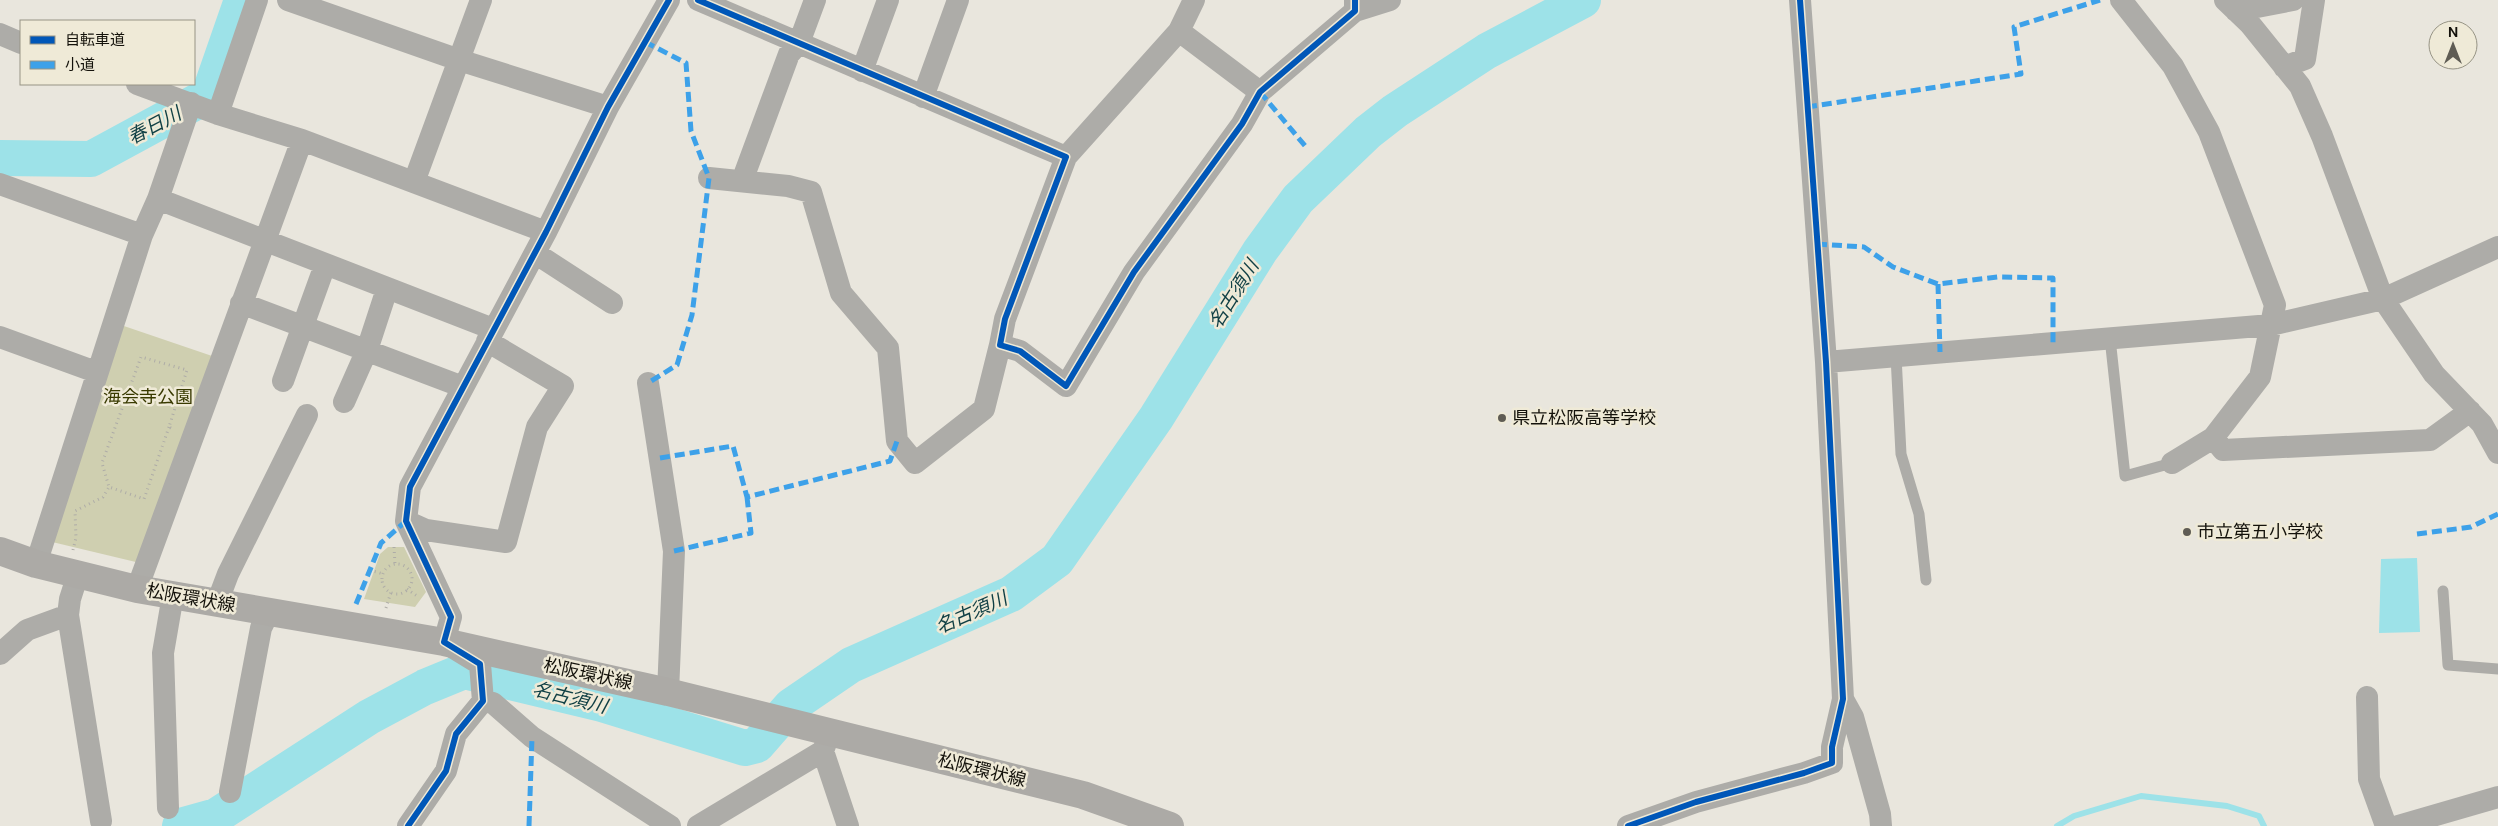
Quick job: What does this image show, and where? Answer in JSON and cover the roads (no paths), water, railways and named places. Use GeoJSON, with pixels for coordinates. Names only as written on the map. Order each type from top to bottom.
{"type":"FeatureCollection","features":[{"type":"Feature","properties":{"kind":"main road","name":"松阪環状線"},"geometry":{"type":"LineString","coordinates":[[0,551],[36,564],[75,564],[137,589],[444,642],[668,692],[739,709],[822,737],[1083,795],[1170,826]]}},
{"type":"Feature","properties":{"kind":"street"},"geometry":{"type":"LineString","coordinates":[[218,114],[257,0]]}},
{"type":"Feature","properties":{"kind":"street"},"geometry":{"type":"LineString","coordinates":[[288,0],[459,60],[608,107]]}},
{"type":"Feature","properties":{"kind":"street"},"geometry":{"type":"LineString","coordinates":[[414,182],[481,0]]}},
{"type":"Feature","properties":{"kind":"street"},"geometry":{"type":"LineString","coordinates":[[408,826],[446,771],[456,734],[483,701],[480,664],[444,642],[451,617],[406,521],[410,488],[546,232],[608,107],[669,0]]}},
{"type":"Feature","properties":{"kind":"street"},"geometry":{"type":"LineString","coordinates":[[698,0],[742,9],[799,43],[1066,158]]}},
{"type":"Feature","properties":{"kind":"street"},"geometry":{"type":"LineString","coordinates":[[742,181],[789,54],[799,43],[815,0]]}},
{"type":"Feature","properties":{"kind":"street"},"geometry":{"type":"LineString","coordinates":[[862,71],[888,0]]}},
{"type":"Feature","properties":{"kind":"street"},"geometry":{"type":"LineString","coordinates":[[923,97],[958,0]]}},
{"type":"Feature","properties":{"kind":"street"},"geometry":{"type":"LineString","coordinates":[[709,178],[788,186],[812,192],[841,293],[888,348],[897,441],[915,463],[984,409],[1005,319],[1066,158],[1179,31],[1194,0]]}},
{"type":"Feature","properties":{"kind":"street"},"geometry":{"type":"LineString","coordinates":[[1000,345],[1020,351],[1066,386],[1134,272],[1242,124],[1260,92],[1355,5],[1390,0]]}},
{"type":"Feature","properties":{"kind":"street"},"geometry":{"type":"LineString","coordinates":[[1628,826],[1696,802],[1804,773],[1832,763],[1832,747],[1843,699],[1826,362],[1800,0]]}},
{"type":"Feature","properties":{"kind":"street"},"geometry":{"type":"LineString","coordinates":[[2120,0],[2173,66],[2209,132],[2275,305],[2260,377],[2213,438],[2172,463]]}},
{"type":"Feature","properties":{"kind":"street"},"geometry":{"type":"LineString","coordinates":[[2231,5],[2293,0]]}},
{"type":"Feature","properties":{"kind":"street"},"geometry":{"type":"LineString","coordinates":[[2284,66],[2305,59],[2314,0]]}},
{"type":"Feature","properties":{"kind":"street"},"geometry":{"type":"LineString","coordinates":[[2231,5],[2300,86],[2322,136],[2382,299],[2434,374],[2482,424],[2498,453]]}},
{"type":"Feature","properties":{"kind":"street"},"geometry":{"type":"LineString","coordinates":[[1179,31],[1260,92]]}},
{"type":"Feature","properties":{"kind":"street"},"geometry":{"type":"LineString","coordinates":[[0,34],[20,43]]}},
{"type":"Feature","properties":{"kind":"street"},"geometry":{"type":"LineString","coordinates":[[140,85],[218,114],[302,140],[546,232]]}},
{"type":"Feature","properties":{"kind":"street"},"geometry":{"type":"LineString","coordinates":[[36,564],[96,372],[142,236],[158,199],[191,103]]}},
{"type":"Feature","properties":{"kind":"street"},"geometry":{"type":"LineString","coordinates":[[137,589],[302,140]]}},
{"type":"Feature","properties":{"kind":"street"},"geometry":{"type":"LineString","coordinates":[[0,184],[142,236]]}},
{"type":"Feature","properties":{"kind":"street"},"geometry":{"type":"LineString","coordinates":[[158,199],[387,289],[490,335],[563,386],[537,427],[506,542],[426,530],[406,521]]}},
{"type":"Feature","properties":{"kind":"street"},"geometry":{"type":"LineString","coordinates":[[1826,362],[2271,325],[2382,299],[2498,247]]}},
{"type":"Feature","properties":{"kind":"street"},"geometry":{"type":"LineString","coordinates":[[535,253],[612,302]]}},
{"type":"Feature","properties":{"kind":"street"},"geometry":{"type":"LineString","coordinates":[[283,381],[325,265]]}},
{"type":"Feature","properties":{"kind":"street"},"geometry":{"type":"LineString","coordinates":[[344,402],[366,350],[387,289]]}},
{"type":"Feature","properties":{"kind":"street"},"geometry":{"type":"LineString","coordinates":[[241,303],[463,387]]}},
{"type":"Feature","properties":{"kind":"street"},"geometry":{"type":"LineString","coordinates":[[0,337],[96,372]]}},
{"type":"Feature","properties":{"kind":"street"},"geometry":{"type":"LineString","coordinates":[[648,383],[674,551],[668,692]]}},
{"type":"Feature","properties":{"kind":"street"},"geometry":{"type":"LineString","coordinates":[[2213,438],[2223,450],[2430,440],[2470,412]]}},
{"type":"Feature","properties":{"kind":"street"},"geometry":{"type":"LineString","coordinates":[[217,603],[228,574],[308,415]]}},
{"type":"Feature","properties":{"kind":"street"},"geometry":{"type":"LineString","coordinates":[[75,564],[68,615],[101,822]]}},
{"type":"Feature","properties":{"kind":"street"},"geometry":{"type":"LineString","coordinates":[[168,808],[163,653],[173,595]]}},
{"type":"Feature","properties":{"kind":"street"},"geometry":{"type":"LineString","coordinates":[[230,792],[261,628],[269,612]]}},
{"type":"Feature","properties":{"kind":"street"},"geometry":{"type":"LineString","coordinates":[[0,654],[27,630],[68,615]]}},
{"type":"Feature","properties":{"kind":"street"},"geometry":{"type":"LineString","coordinates":[[2367,697],[2369,779],[2386,826]]}},
{"type":"Feature","properties":{"kind":"street"},"geometry":{"type":"LineString","coordinates":[[1843,699],[1853,717],[1880,814],[1881,826]]}},
{"type":"Feature","properties":{"kind":"street"},"geometry":{"type":"LineString","coordinates":[[483,701],[493,703],[532,737],[670,826]]}},
{"type":"Feature","properties":{"kind":"street"},"geometry":{"type":"LineString","coordinates":[[698,826],[822,737],[848,826]]}},
{"type":"Feature","properties":{"kind":"street"},"geometry":{"type":"LineString","coordinates":[[2398,826],[2498,797]]}},
{"type":"Feature","properties":{"kind":"lane"},"geometry":{"type":"LineString","coordinates":[[2110,338],[2125,476],[2172,463]]}},
{"type":"Feature","properties":{"kind":"lane"},"geometry":{"type":"LineString","coordinates":[[1896,356],[1901,454],[1919,514],[1926,580]]}},
{"type":"Feature","properties":{"kind":"lane"},"geometry":{"type":"LineString","coordinates":[[2443,591],[2448,665],[2498,669]]}},
{"type":"Feature","properties":{"kind":"water"},"geometry":{"type":"Polygon","coordinates":[[[2417,558],[2420,632],[2379,633],[2381,559],[2417,558]]]}},
{"type":"Feature","properties":{"kind":"waterway","name":"春日川"},"geometry":{"type":"LineString","coordinates":[[0,158],[91,159],[209,95],[242,0]]}},
{"type":"Feature","properties":{"kind":"waterway","name":"名古須川"},"geometry":{"type":"LineString","coordinates":[[180,826],[216,816],[369,717],[425,687],[464,671],[602,704],[745,748],[757,745],[791,706],[851,665],[1011,594],[1057,560],[1156,418],[1260,251],[1298,199],[1368,132],[1395,111],[1487,51],[1583,0]]}},
{"type":"Feature","properties":{"kind":"waterway"},"geometry":{"type":"LineString","coordinates":[[2057,826],[2074,816],[2141,796],[2227,806],[2259,816],[2264,826]]}},
{"type":"Feature","properties":{"kind":"place","name":"県立松阪高等学校"},"geometry":{"type":"Point","coordinates":[1502,418]}},
{"type":"Feature","properties":{"kind":"place","name":"市立第五小学校"},"geometry":{"type":"Point","coordinates":[2187,532]}},
{"type":"Feature","properties":{"kind":"park label","name":"海会寺公園"},"geometry":{"type":"Point","coordinates":[148,397]}}]}
